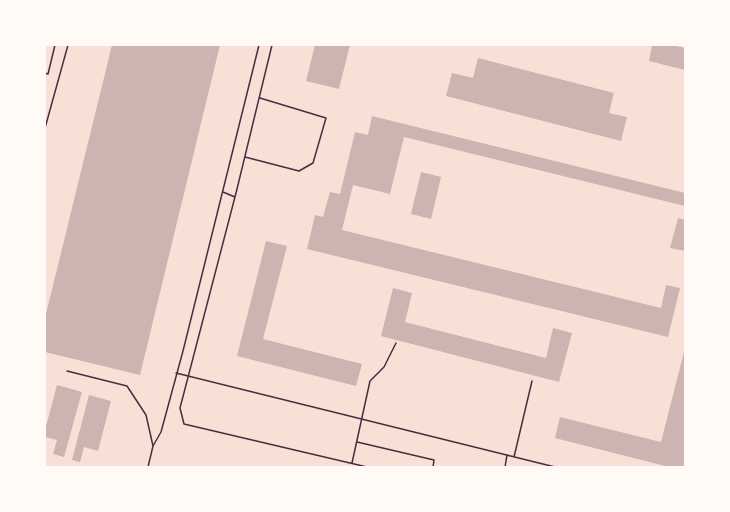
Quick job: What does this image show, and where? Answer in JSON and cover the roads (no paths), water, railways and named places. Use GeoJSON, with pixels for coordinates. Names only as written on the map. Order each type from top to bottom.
{"type":"FeatureCollection","features":[{"type":"Feature","properties":{"kind":"lane"},"geometry":{"type":"LineString","coordinates":[[45,73],[48,74],[55,45]]}},
{"type":"Feature","properties":{"kind":"lane"},"geometry":{"type":"LineString","coordinates":[[45,128],[68,45]]}},
{"type":"Feature","properties":{"kind":"lane"},"geometry":{"type":"LineString","coordinates":[[148,467],[153,446],[161,432],[259,45]]}},
{"type":"Feature","properties":{"kind":"lane"},"geometry":{"type":"LineString","coordinates":[[272,45],[235,197],[180,408],[184,424],[367,467]]}},
{"type":"Feature","properties":{"kind":"lane"},"geometry":{"type":"LineString","coordinates":[[245,157],[299,171],[313,163],[326,118],[260,98]]}},
{"type":"Feature","properties":{"kind":"lane"},"geometry":{"type":"LineString","coordinates":[[223,192],[235,197]]}},
{"type":"Feature","properties":{"kind":"lane"},"geometry":{"type":"LineString","coordinates":[[352,463],[370,381],[384,367],[396,343]]}},
{"type":"Feature","properties":{"kind":"lane"},"geometry":{"type":"LineString","coordinates":[[67,371],[127,386],[146,415],[153,446]]}},
{"type":"Feature","properties":{"kind":"lane"},"geometry":{"type":"LineString","coordinates":[[176,373],[556,467]]}},
{"type":"Feature","properties":{"kind":"lane"},"geometry":{"type":"LineString","coordinates":[[514,457],[532,381]]}},
{"type":"Feature","properties":{"kind":"lane"},"geometry":{"type":"LineString","coordinates":[[356,442],[434,460],[433,467]]}},
{"type":"Feature","properties":{"kind":"lane"},"geometry":{"type":"LineString","coordinates":[[504,467],[507,455]]}}]}
